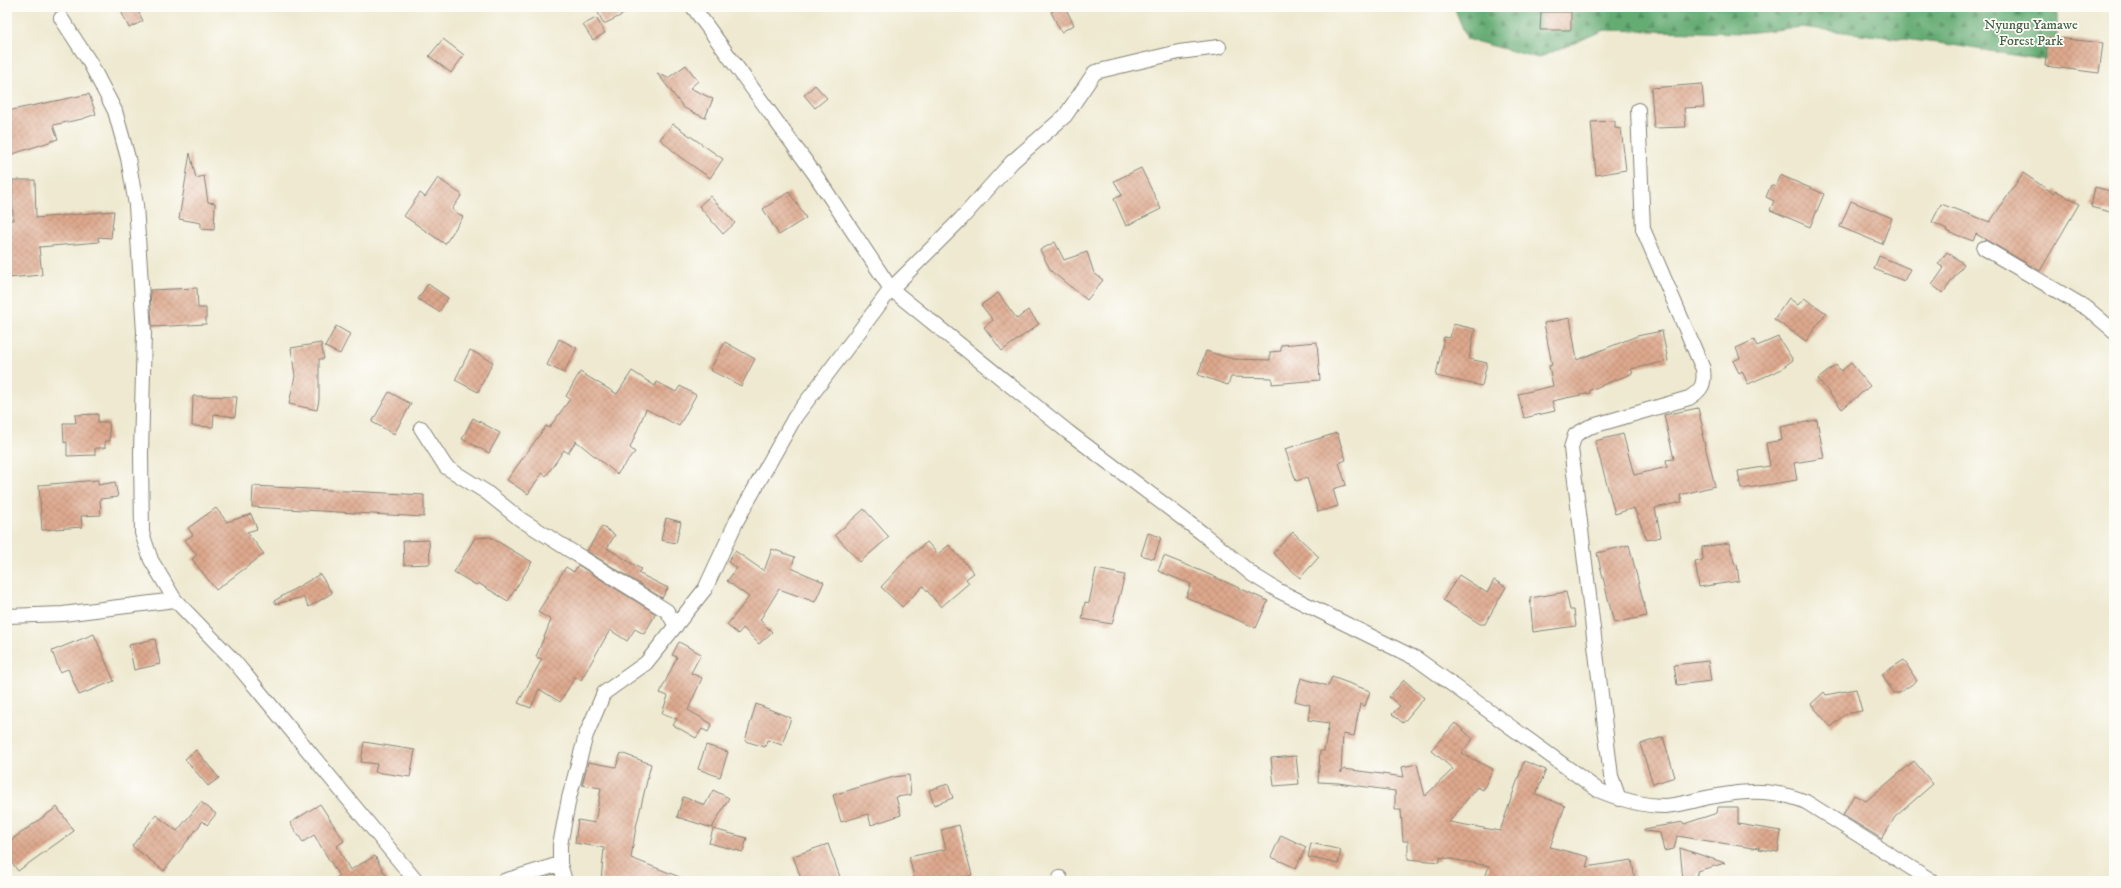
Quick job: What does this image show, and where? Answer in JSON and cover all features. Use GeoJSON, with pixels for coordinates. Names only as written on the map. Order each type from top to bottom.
{"type":"FeatureCollection","features":[{"type":"Feature","properties":{"kind":"street"},"geometry":{"type":"LineString","coordinates":[[693,7],[814,173],[891,289],[1068,432],[1202,533],[1254,575],[1286,594],[1417,659],[1598,790],[1619,799],[1665,806],[1732,793],[1783,793],[1806,802],[1932,881]]}},
{"type":"Feature","properties":{"kind":"street"},"geometry":{"type":"LineString","coordinates":[[61,18],[89,61],[115,111],[128,158],[136,205],[144,325],[144,389],[141,453],[142,533],[151,560],[175,600],[234,661],[416,881]]}},
{"type":"Feature","properties":{"kind":"street"},"geometry":{"type":"LineString","coordinates":[[565,881],[560,864],[560,845],[576,772],[586,735],[604,693],[646,663],[705,589],[737,520],[795,417],[891,289],[961,219],[1012,162],[1065,116],[1095,72],[1179,52],[1219,47]]}},
{"type":"Feature","properties":{"kind":"street"},"geometry":{"type":"LineString","coordinates":[[1619,799],[1611,776],[1571,448],[1575,436],[1589,427],[1690,398],[1700,391],[1705,380],[1703,369],[1643,229],[1638,110]]}},
{"type":"Feature","properties":{"kind":"street"},"geometry":{"type":"LineString","coordinates":[[1984,248],[2088,309],[2114,331]]}},
{"type":"Feature","properties":{"kind":"street"},"geometry":{"type":"LineString","coordinates":[[421,428],[446,467],[486,492],[520,519],[667,611],[676,626]]}},
{"type":"Feature","properties":{"kind":"street"},"geometry":{"type":"LineString","coordinates":[[7,616],[62,614],[175,600]]}},
{"type":"Feature","properties":{"kind":"street"},"geometry":{"type":"LineString","coordinates":[[504,881],[560,864]]}},
{"type":"Feature","properties":{"kind":"green space","name":"Nyungu Yamawe Forest Park"},"geometry":{"type":"Polygon","coordinates":[[[1454,7],[2057,7],[2057,62],[1946,44],[1801,27],[1745,33],[1605,30],[1538,58],[1467,39],[1454,7]]]}},
{"type":"Feature","properties":{"kind":"building"},"geometry":{"type":"Polygon","coordinates":[[[119,7],[136,7],[143,21],[129,28],[119,7]]]}},
{"type":"Feature","properties":{"kind":"building"},"geometry":{"type":"Polygon","coordinates":[[[595,7],[638,7],[604,24],[595,7]]]}},
{"type":"Feature","properties":{"kind":"building"},"geometry":{"type":"Polygon","coordinates":[[[1065,7],[1074,25],[1061,32],[1051,12],[1065,7]]]}},
{"type":"Feature","properties":{"kind":"building"},"geometry":{"type":"Polygon","coordinates":[[[1541,12],[1571,12],[1571,30],[1540,30],[1541,12]]]}},
{"type":"Feature","properties":{"kind":"building"},"geometry":{"type":"Polygon","coordinates":[[[596,18],[605,33],[593,40],[583,25],[596,18]]]}},
{"type":"Feature","properties":{"kind":"building"},"geometry":{"type":"Polygon","coordinates":[[[2048,37],[2103,43],[2099,73],[2045,66],[2048,37]]]}},
{"type":"Feature","properties":{"kind":"building"},"geometry":{"type":"Polygon","coordinates":[[[443,39],[464,55],[451,73],[429,56],[443,39]]]}},
{"type":"Feature","properties":{"kind":"building"},"geometry":{"type":"Polygon","coordinates":[[[686,65],[698,81],[690,88],[713,99],[705,118],[684,108],[657,73],[668,78],[686,65]]]}},
{"type":"Feature","properties":{"kind":"building"},"geometry":{"type":"Polygon","coordinates":[[[1702,84],[1704,107],[1684,108],[1686,127],[1654,128],[1651,88],[1702,84]]]}},
{"type":"Feature","properties":{"kind":"building"},"geometry":{"type":"Polygon","coordinates":[[[815,85],[827,98],[815,108],[804,95],[815,85]]]}},
{"type":"Feature","properties":{"kind":"building"},"geometry":{"type":"Polygon","coordinates":[[[89,94],[96,114],[82,119],[53,125],[58,139],[7,156],[7,111],[89,94]]]}},
{"type":"Feature","properties":{"kind":"building"},"geometry":{"type":"Polygon","coordinates":[[[1615,121],[1615,128],[1621,129],[1626,170],[1596,175],[1591,122],[1615,121]]]}},
{"type":"Feature","properties":{"kind":"building"},"geometry":{"type":"Polygon","coordinates":[[[673,124],[723,159],[710,178],[680,157],[660,139],[673,124]]]}},
{"type":"Feature","properties":{"kind":"building"},"geometry":{"type":"Polygon","coordinates":[[[190,153],[196,178],[204,176],[208,202],[215,203],[214,230],[201,229],[201,223],[179,219],[190,153]]]}},
{"type":"Feature","properties":{"kind":"building"},"geometry":{"type":"Polygon","coordinates":[[[1141,168],[1161,209],[1126,226],[1114,199],[1122,195],[1114,181],[1141,168]]]}},
{"type":"Feature","properties":{"kind":"building"},"geometry":{"type":"Polygon","coordinates":[[[2023,173],[2053,193],[2055,190],[2079,204],[2040,271],[1976,234],[1973,241],[1946,231],[1947,229],[1932,222],[1941,204],[1990,222],[2023,173]]]}},
{"type":"Feature","properties":{"kind":"building"},"geometry":{"type":"Polygon","coordinates":[[[1780,175],[1824,194],[1810,227],[1770,210],[1774,201],[1766,197],[1771,185],[1775,187],[1780,175]]]}},
{"type":"Feature","properties":{"kind":"building"},"geometry":{"type":"Polygon","coordinates":[[[438,178],[462,195],[452,209],[463,217],[445,244],[404,216],[420,193],[425,197],[438,178]]]}},
{"type":"Feature","properties":{"kind":"building"},"geometry":{"type":"Polygon","coordinates":[[[12,180],[35,180],[36,218],[114,211],[111,238],[98,237],[99,242],[39,247],[42,275],[7,278],[7,220],[13,220],[12,180]]]}},
{"type":"Feature","properties":{"kind":"building"},"geometry":{"type":"Polygon","coordinates":[[[2095,187],[2114,192],[2114,213],[2091,207],[2095,187]]]}},
{"type":"Feature","properties":{"kind":"building"},"geometry":{"type":"Polygon","coordinates":[[[789,192],[806,218],[779,235],[763,209],[789,192]]]}},
{"type":"Feature","properties":{"kind":"building"},"geometry":{"type":"Polygon","coordinates":[[[710,196],[735,223],[723,234],[699,206],[710,196]]]}},
{"type":"Feature","properties":{"kind":"building"},"geometry":{"type":"Polygon","coordinates":[[[1851,201],[1892,218],[1882,244],[1840,227],[1851,201]]]}},
{"type":"Feature","properties":{"kind":"building"},"geometry":{"type":"Polygon","coordinates":[[[1055,242],[1064,260],[1087,252],[1094,273],[1103,280],[1087,300],[1051,271],[1040,250],[1055,242]]]}},
{"type":"Feature","properties":{"kind":"building"},"geometry":{"type":"Polygon","coordinates":[[[1947,252],[1964,264],[1943,293],[1932,285],[1944,268],[1938,264],[1947,252]]]}},
{"type":"Feature","properties":{"kind":"building"},"geometry":{"type":"Polygon","coordinates":[[[1879,256],[1910,269],[1904,281],[1874,269],[1879,256]]]}},
{"type":"Feature","properties":{"kind":"building"},"geometry":{"type":"Polygon","coordinates":[[[428,284],[448,298],[439,312],[418,299],[428,284]]]}},
{"type":"Feature","properties":{"kind":"building"},"geometry":{"type":"Polygon","coordinates":[[[197,288],[198,308],[206,308],[206,324],[152,327],[150,290],[197,288]]]}},
{"type":"Feature","properties":{"kind":"building"},"geometry":{"type":"Polygon","coordinates":[[[998,293],[1017,319],[1028,310],[1039,324],[1002,351],[984,327],[993,320],[981,305],[998,293]]]}},
{"type":"Feature","properties":{"kind":"building"},"geometry":{"type":"Polygon","coordinates":[[[1789,298],[1798,305],[1804,298],[1826,313],[1806,341],[1774,319],[1789,298]]]}},
{"type":"Feature","properties":{"kind":"building"},"geometry":{"type":"Polygon","coordinates":[[[1570,318],[1577,360],[1637,336],[1662,331],[1668,361],[1631,369],[1633,373],[1590,390],[1590,393],[1552,401],[1555,411],[1524,418],[1518,394],[1553,386],[1549,366],[1552,365],[1544,323],[1570,318]]]}},
{"type":"Feature","properties":{"kind":"building"},"geometry":{"type":"Polygon","coordinates":[[[1453,324],[1475,329],[1469,359],[1487,363],[1482,386],[1436,376],[1444,337],[1450,338],[1453,324]]]}},
{"type":"Feature","properties":{"kind":"building"},"geometry":{"type":"Polygon","coordinates":[[[336,326],[350,334],[340,354],[325,347],[336,326]]]}},
{"type":"Feature","properties":{"kind":"building"},"geometry":{"type":"Polygon","coordinates":[[[1778,337],[1793,360],[1782,369],[1748,384],[1742,371],[1739,373],[1733,361],[1740,358],[1736,348],[1754,340],[1757,346],[1778,337]]]}},
{"type":"Feature","properties":{"kind":"building"},"geometry":{"type":"Polygon","coordinates":[[[559,339],[577,348],[564,373],[547,365],[559,339]]]}},
{"type":"Feature","properties":{"kind":"building"},"geometry":{"type":"Polygon","coordinates":[[[725,342],[755,359],[741,386],[710,370],[725,342]]]}},
{"type":"Feature","properties":{"kind":"building"},"geometry":{"type":"Polygon","coordinates":[[[1317,342],[1320,380],[1272,384],[1272,378],[1231,377],[1228,385],[1198,375],[1206,351],[1233,359],[1270,360],[1270,352],[1281,351],[1281,345],[1317,342]]]}},
{"type":"Feature","properties":{"kind":"building"},"geometry":{"type":"Polygon","coordinates":[[[321,343],[324,359],[319,359],[319,400],[317,410],[289,404],[295,376],[291,348],[321,343]]]}},
{"type":"Feature","properties":{"kind":"building"},"geometry":{"type":"Polygon","coordinates":[[[470,350],[493,362],[478,392],[455,380],[470,350]]]}},
{"type":"Feature","properties":{"kind":"building"},"geometry":{"type":"Polygon","coordinates":[[[1851,363],[1870,386],[1842,409],[1818,379],[1836,365],[1841,371],[1851,363]]]}},
{"type":"Feature","properties":{"kind":"building"},"geometry":{"type":"Polygon","coordinates":[[[632,371],[655,386],[657,382],[676,392],[680,386],[696,395],[679,426],[646,409],[630,448],[635,452],[617,474],[576,441],[568,453],[564,450],[546,476],[542,473],[528,494],[507,480],[546,426],[549,428],[570,399],[566,396],[580,372],[617,394],[632,371]]]}},
{"type":"Feature","properties":{"kind":"building"},"geometry":{"type":"Polygon","coordinates":[[[389,392],[411,404],[394,434],[372,422],[389,392]]]}},
{"type":"Feature","properties":{"kind":"building"},"geometry":{"type":"Polygon","coordinates":[[[193,396],[237,397],[235,417],[214,414],[213,427],[192,426],[193,396]]]}},
{"type":"Feature","properties":{"kind":"building"},"geometry":{"type":"Polygon","coordinates":[[[1698,408],[1704,434],[1702,434],[1715,486],[1680,495],[1682,502],[1655,508],[1661,537],[1647,540],[1634,508],[1615,514],[1595,441],[1623,434],[1634,475],[1667,467],[1666,460],[1674,459],[1664,415],[1698,408]]]}},
{"type":"Feature","properties":{"kind":"building"},"geometry":{"type":"Polygon","coordinates":[[[98,414],[98,422],[109,422],[110,441],[105,441],[105,448],[95,448],[95,455],[67,456],[67,442],[64,443],[63,423],[76,423],[75,415],[98,414]]]}},
{"type":"Feature","properties":{"kind":"building"},"geometry":{"type":"Polygon","coordinates":[[[473,418],[500,433],[489,453],[462,439],[473,418]]]}},
{"type":"Feature","properties":{"kind":"building"},"geometry":{"type":"Polygon","coordinates":[[[1817,420],[1824,458],[1794,463],[1797,480],[1741,489],[1738,471],[1770,466],[1766,443],[1782,440],[1780,427],[1817,420]]]}},
{"type":"Feature","properties":{"kind":"building"},"geometry":{"type":"Polygon","coordinates":[[[1337,433],[1346,460],[1339,463],[1346,485],[1333,489],[1338,506],[1318,512],[1307,478],[1296,481],[1285,449],[1337,433]]]}},
{"type":"Feature","properties":{"kind":"building"},"geometry":{"type":"Polygon","coordinates":[[[98,480],[98,485],[115,482],[118,497],[100,499],[101,515],[81,516],[82,527],[42,530],[39,485],[98,480]]]}},
{"type":"Feature","properties":{"kind":"building"},"geometry":{"type":"Polygon","coordinates":[[[253,486],[424,495],[424,517],[252,507],[253,486]]]}},
{"type":"Feature","properties":{"kind":"building"},"geometry":{"type":"Polygon","coordinates":[[[216,508],[227,522],[251,514],[257,529],[247,532],[264,554],[216,590],[192,559],[197,555],[185,540],[193,535],[188,528],[216,508]]]}},
{"type":"Feature","properties":{"kind":"building"},"geometry":{"type":"Polygon","coordinates":[[[864,509],[889,537],[860,562],[835,535],[864,509]]]}},
{"type":"Feature","properties":{"kind":"building"},"geometry":{"type":"Polygon","coordinates":[[[666,518],[681,522],[676,543],[661,540],[666,518]]]}},
{"type":"Feature","properties":{"kind":"building"},"geometry":{"type":"Polygon","coordinates":[[[602,526],[615,535],[607,548],[641,569],[638,573],[668,588],[662,598],[587,551],[602,526]]]}},
{"type":"Feature","properties":{"kind":"building"},"geometry":{"type":"Polygon","coordinates":[[[1293,532],[1319,557],[1300,578],[1273,553],[1293,532]]]}},
{"type":"Feature","properties":{"kind":"building"},"geometry":{"type":"Polygon","coordinates":[[[1148,533],[1161,537],[1154,559],[1141,555],[1148,533]]]}},
{"type":"Feature","properties":{"kind":"building"},"geometry":{"type":"Polygon","coordinates":[[[490,537],[532,562],[508,601],[478,583],[476,585],[454,572],[475,538],[490,537]]]}},
{"type":"Feature","properties":{"kind":"building"},"geometry":{"type":"Polygon","coordinates":[[[429,540],[430,564],[404,565],[403,541],[429,540]]]}},
{"type":"Feature","properties":{"kind":"building"},"geometry":{"type":"Polygon","coordinates":[[[927,542],[938,554],[949,545],[974,573],[966,579],[969,583],[941,607],[923,586],[902,607],[881,587],[909,557],[927,542]]]}},
{"type":"Feature","properties":{"kind":"building"},"geometry":{"type":"Polygon","coordinates":[[[1729,543],[1735,565],[1737,564],[1739,581],[1699,587],[1695,561],[1703,560],[1702,547],[1729,543]]]}},
{"type":"Feature","properties":{"kind":"building"},"geometry":{"type":"Polygon","coordinates":[[[1629,545],[1647,616],[1614,623],[1597,553],[1629,545]]]}},
{"type":"Feature","properties":{"kind":"building"},"geometry":{"type":"Polygon","coordinates":[[[772,549],[795,557],[791,568],[824,582],[815,602],[779,589],[760,620],[772,632],[759,644],[743,628],[738,634],[727,625],[749,597],[727,581],[737,568],[728,562],[735,551],[764,571],[772,549]]]}},
{"type":"Feature","properties":{"kind":"building"},"geometry":{"type":"Polygon","coordinates":[[[1164,556],[1268,601],[1256,628],[1186,597],[1191,584],[1158,571],[1164,556]]]}},
{"type":"Feature","properties":{"kind":"building"},"geometry":{"type":"Polygon","coordinates":[[[578,565],[655,613],[654,617],[644,634],[635,629],[627,641],[610,630],[581,680],[575,677],[560,702],[539,689],[531,708],[518,703],[542,659],[536,657],[551,620],[538,612],[566,567],[574,572],[578,565]]]}},
{"type":"Feature","properties":{"kind":"building"},"geometry":{"type":"Polygon","coordinates":[[[1096,569],[1125,575],[1112,624],[1082,619],[1085,602],[1089,603],[1096,569]]]}},
{"type":"Feature","properties":{"kind":"building"},"geometry":{"type":"Polygon","coordinates":[[[320,574],[332,593],[309,607],[303,597],[276,604],[274,601],[320,574]]]}},
{"type":"Feature","properties":{"kind":"building"},"geometry":{"type":"Polygon","coordinates":[[[1459,575],[1487,593],[1494,580],[1506,587],[1485,624],[1480,624],[1443,600],[1459,575]]]}},
{"type":"Feature","properties":{"kind":"building"},"geometry":{"type":"Polygon","coordinates":[[[1566,592],[1570,610],[1574,610],[1576,626],[1533,632],[1530,598],[1566,592]]]}},
{"type":"Feature","properties":{"kind":"building"},"geometry":{"type":"Polygon","coordinates":[[[94,634],[114,681],[79,695],[68,669],[60,672],[52,651],[94,634]]]}},
{"type":"Feature","properties":{"kind":"building"},"geometry":{"type":"Polygon","coordinates":[[[155,639],[160,664],[134,670],[129,645],[155,639]]]}},
{"type":"Feature","properties":{"kind":"building"},"geometry":{"type":"Polygon","coordinates":[[[679,642],[701,654],[691,673],[702,678],[688,710],[712,724],[708,732],[702,729],[696,738],[673,725],[677,719],[662,713],[668,696],[660,693],[677,657],[672,655],[679,642]]]}},
{"type":"Feature","properties":{"kind":"building"},"geometry":{"type":"Polygon","coordinates":[[[1904,660],[1917,681],[1899,693],[1893,693],[1882,674],[1904,660]]]}},
{"type":"Feature","properties":{"kind":"building"},"geometry":{"type":"Polygon","coordinates":[[[1708,661],[1711,681],[1677,685],[1674,665],[1708,661]]]}},
{"type":"Feature","properties":{"kind":"building"},"geometry":{"type":"Polygon","coordinates":[[[1332,677],[1370,691],[1365,706],[1360,704],[1354,736],[1343,734],[1341,773],[1344,769],[1404,777],[1402,767],[1417,764],[1425,796],[1453,769],[1431,750],[1455,723],[1473,739],[1461,753],[1493,769],[1483,790],[1477,787],[1449,822],[1500,831],[1524,761],[1546,770],[1536,794],[1565,806],[1550,847],[1589,857],[1586,867],[1632,860],[1635,881],[1493,881],[1485,878],[1489,866],[1440,857],[1440,862],[1408,859],[1408,841],[1403,841],[1401,810],[1395,810],[1395,791],[1338,783],[1318,782],[1320,751],[1324,751],[1329,723],[1308,720],[1310,705],[1295,701],[1301,678],[1328,686],[1332,677]]]}},
{"type":"Feature","properties":{"kind":"building"},"geometry":{"type":"Polygon","coordinates":[[[1404,680],[1424,698],[1403,723],[1392,714],[1400,706],[1389,697],[1404,680]]]}},
{"type":"Feature","properties":{"kind":"building"},"geometry":{"type":"Polygon","coordinates":[[[1856,689],[1862,711],[1845,714],[1831,727],[1811,704],[1824,692],[1826,695],[1856,689]]]}},
{"type":"Feature","properties":{"kind":"building"},"geometry":{"type":"Polygon","coordinates":[[[756,704],[791,718],[782,745],[767,740],[765,747],[745,741],[756,704]]]}},
{"type":"Feature","properties":{"kind":"building"},"geometry":{"type":"Polygon","coordinates":[[[1663,737],[1675,777],[1653,784],[1640,744],[1663,737]]]}},
{"type":"Feature","properties":{"kind":"building"},"geometry":{"type":"Polygon","coordinates":[[[364,742],[415,750],[410,777],[375,772],[377,764],[361,762],[364,742]]]}},
{"type":"Feature","properties":{"kind":"building"},"geometry":{"type":"Polygon","coordinates":[[[706,745],[728,752],[720,777],[698,769],[706,745]]]}},
{"type":"Feature","properties":{"kind":"building"},"geometry":{"type":"Polygon","coordinates":[[[196,750],[219,778],[208,786],[185,759],[196,750]]]}},
{"type":"Feature","properties":{"kind":"building"},"geometry":{"type":"Polygon","coordinates":[[[621,753],[651,764],[636,827],[631,858],[690,881],[601,881],[604,848],[575,843],[578,820],[595,823],[601,788],[582,785],[588,762],[616,767],[621,753]]]}},
{"type":"Feature","properties":{"kind":"building"},"geometry":{"type":"Polygon","coordinates":[[[1296,756],[1299,784],[1274,786],[1271,758],[1296,756]]]}},
{"type":"Feature","properties":{"kind":"building"},"geometry":{"type":"Polygon","coordinates":[[[1914,761],[1933,784],[1895,817],[1882,839],[1843,815],[1854,795],[1866,801],[1914,761]]]}},
{"type":"Feature","properties":{"kind":"building"},"geometry":{"type":"Polygon","coordinates":[[[909,775],[911,795],[896,797],[901,815],[871,825],[868,814],[841,822],[833,795],[894,777],[909,775]]]}},
{"type":"Feature","properties":{"kind":"building"},"geometry":{"type":"Polygon","coordinates":[[[948,784],[953,798],[934,805],[929,790],[948,784]]]}},
{"type":"Feature","properties":{"kind":"building"},"geometry":{"type":"Polygon","coordinates":[[[713,790],[729,798],[712,828],[677,817],[683,797],[705,805],[713,790]]]}},
{"type":"Feature","properties":{"kind":"building"},"geometry":{"type":"Polygon","coordinates":[[[201,802],[216,814],[207,825],[203,821],[164,871],[132,846],[156,815],[177,831],[201,802]]]}},
{"type":"Feature","properties":{"kind":"building"},"geometry":{"type":"Polygon","coordinates":[[[320,804],[344,841],[337,846],[350,870],[375,856],[389,881],[329,881],[339,876],[314,835],[303,842],[290,823],[320,804]]]}},
{"type":"Feature","properties":{"kind":"building"},"geometry":{"type":"Polygon","coordinates":[[[57,807],[74,831],[18,871],[7,856],[7,843],[57,807]]]}},
{"type":"Feature","properties":{"kind":"building"},"geometry":{"type":"Polygon","coordinates":[[[1718,807],[1738,807],[1738,824],[1781,831],[1778,852],[1759,849],[1759,847],[1753,848],[1677,836],[1674,849],[1664,851],[1660,833],[1644,831],[1644,829],[1683,822],[1684,824],[1717,813],[1718,807]]]}},
{"type":"Feature","properties":{"kind":"building"},"geometry":{"type":"Polygon","coordinates":[[[959,825],[972,875],[947,881],[915,881],[909,857],[946,849],[941,830],[959,825]]]}},
{"type":"Feature","properties":{"kind":"building"},"geometry":{"type":"Polygon","coordinates":[[[713,829],[747,838],[743,852],[709,843],[713,829]]]}},
{"type":"Feature","properties":{"kind":"building"},"geometry":{"type":"Polygon","coordinates":[[[1281,835],[1306,847],[1296,868],[1271,857],[1281,835]]]}},
{"type":"Feature","properties":{"kind":"building"},"geometry":{"type":"Polygon","coordinates":[[[1311,843],[1341,850],[1338,864],[1308,857],[1311,843]]]}},
{"type":"Feature","properties":{"kind":"building"},"geometry":{"type":"Polygon","coordinates":[[[828,844],[840,877],[827,881],[802,881],[793,856],[828,844]]]}},
{"type":"Feature","properties":{"kind":"building"},"geometry":{"type":"Polygon","coordinates":[[[1680,848],[1725,863],[1697,871],[1698,881],[1683,881],[1680,848]]]}}]}
